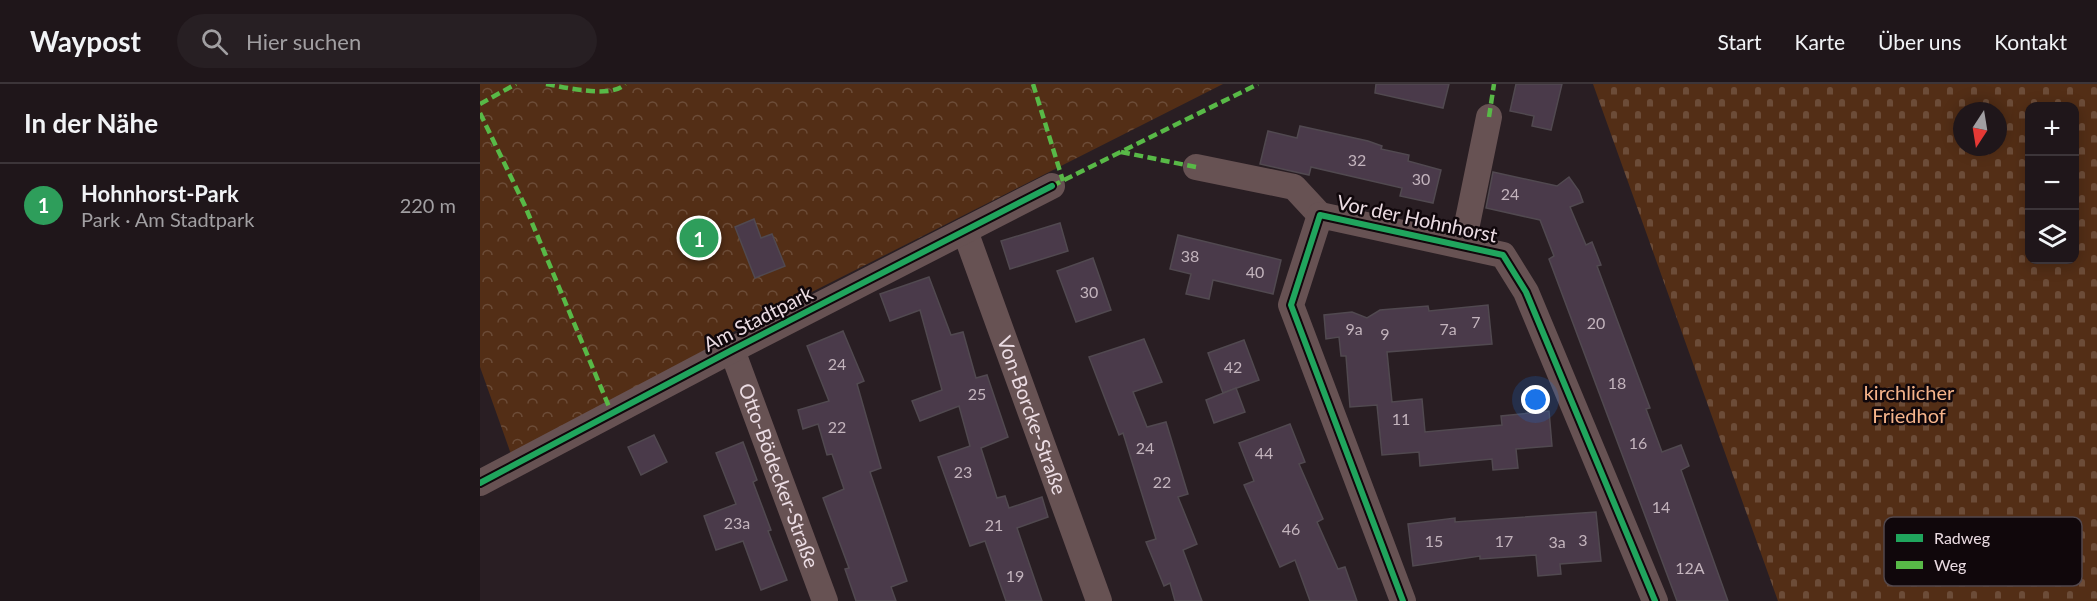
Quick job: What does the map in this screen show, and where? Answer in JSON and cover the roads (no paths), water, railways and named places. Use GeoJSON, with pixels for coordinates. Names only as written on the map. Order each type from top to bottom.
{"type":"FeatureCollection","features":[{"type":"Feature","properties":{"kind":"street","name":"Vor der Hohnhorst"},"geometry":{"type":"LineString","coordinates":[[1462,244],[1489,117]]}},
{"type":"Feature","properties":{"kind":"street","name":"Vor der Hohnhorst"},"geometry":{"type":"LineString","coordinates":[[1196,167],[1294,187],[1320,215],[1462,244],[1503,255],[1526,292],[1655,601]]}},
{"type":"Feature","properties":{"kind":"street","name":"Am Stadtpark"},"geometry":{"type":"LineString","coordinates":[[480,483],[732,350],[1052,186]]}},
{"type":"Feature","properties":{"kind":"street","name":"Vor der Hohnhorst"},"geometry":{"type":"LineString","coordinates":[[1320,215],[1291,305],[1403,601]]}},
{"type":"Feature","properties":{"kind":"street","name":"Von-Borcke-Straße"},"geometry":{"type":"LineString","coordinates":[[965,231],[1099,601]]}},
{"type":"Feature","properties":{"kind":"street","name":"Otto-Bödecker-Straße"},"geometry":{"type":"LineString","coordinates":[[732,350],[825,601]]}},
{"type":"Feature","properties":{"kind":"place","name":"Hohnhorst-Park"},"geometry":{"type":"Point","coordinates":[699,238]}},
{"type":"Feature","properties":{"kind":"park label","name":"kirchlicher Friedhof"},"geometry":{"type":"Point","coordinates":[1909,404]}}]}
